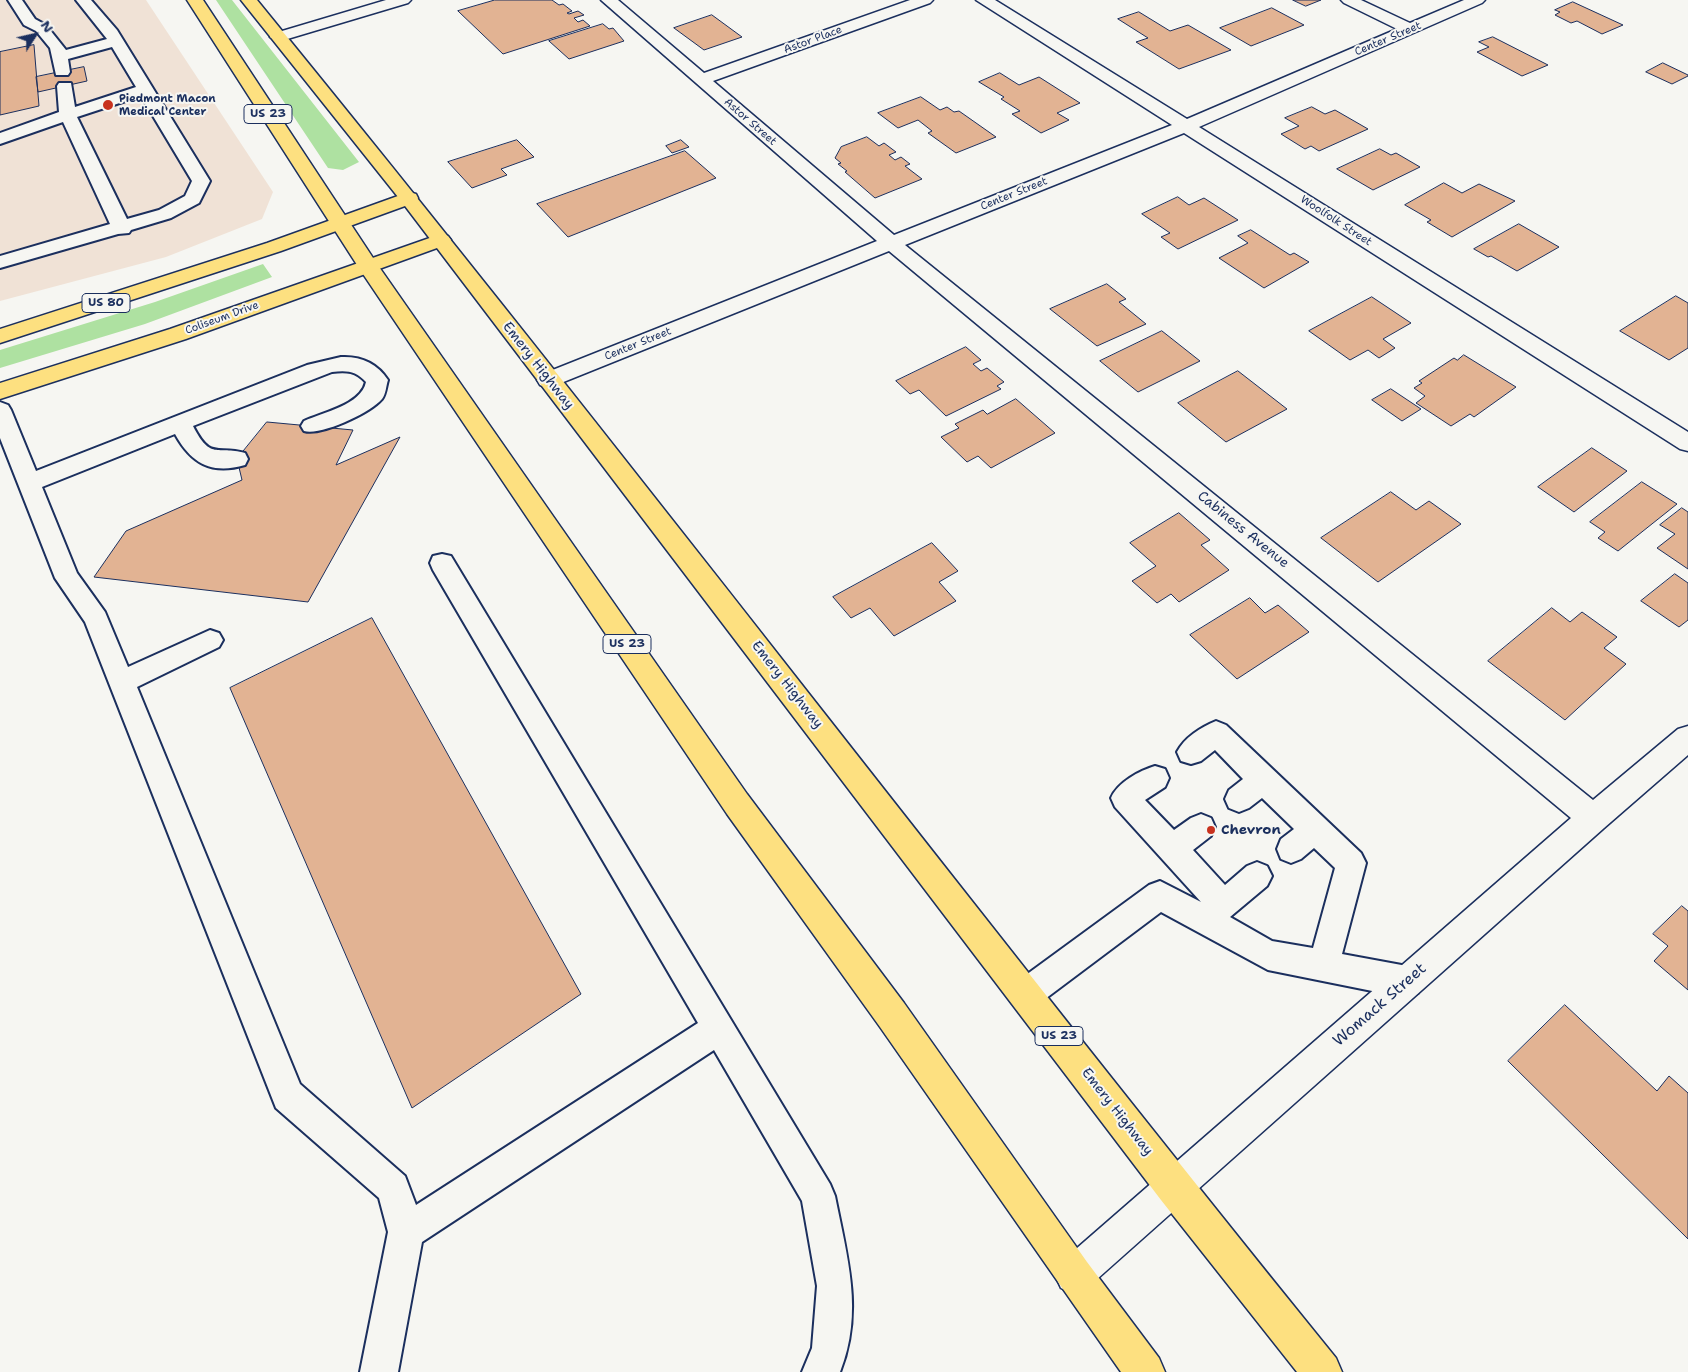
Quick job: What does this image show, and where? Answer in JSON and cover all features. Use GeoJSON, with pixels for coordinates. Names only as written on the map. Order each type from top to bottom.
{"type":"FeatureCollection","features":[{"type":"Feature","properties":{"kind":"main road","name":"US 23"},"geometry":{"type":"LineString","coordinates":[[195,0],[369,268],[737,804],[892,1015],[1074,1275],[1146,1372]]}},
{"type":"Feature","properties":{"kind":"main road","name":"Emery Highway"},"geometry":{"type":"LineString","coordinates":[[249,0],[441,240],[1174,1187],[1322,1372]]}},
{"type":"Feature","properties":{"kind":"main road","name":"US 80"},"geometry":{"type":"LineString","coordinates":[[0,336],[341,224],[408,198]]}},
{"type":"Feature","properties":{"kind":"main road","name":"Coliseum Drive"},"geometry":{"type":"LineString","coordinates":[[0,391],[178,334],[369,268],[441,240]]}},
{"type":"Feature","properties":{"kind":"street"},"geometry":{"type":"LineString","coordinates":[[278,37],[403,0]]}},
{"type":"Feature","properties":{"kind":"street","name":"Astor Street"},"geometry":{"type":"LineString","coordinates":[[609,0],[891,243]]}},
{"type":"Feature","properties":{"kind":"street","name":"Astor Place"},"geometry":{"type":"LineString","coordinates":[[701,80],[924,0]]}},
{"type":"Feature","properties":{"kind":"street","name":"Woolfolk Street"},"geometry":{"type":"LineString","coordinates":[[984,0],[1188,125],[1475,311],[1688,443]]}},
{"type":"Feature","properties":{"kind":"street"},"geometry":{"type":"LineString","coordinates":[[1349,0],[1410,30]]}},
{"type":"Feature","properties":{"kind":"street","name":"Center Street"},"geometry":{"type":"LineString","coordinates":[[548,380],[1188,125],[1477,0]]}},
{"type":"Feature","properties":{"kind":"street","name":"Cabiness Avenue"},"geometry":{"type":"LineString","coordinates":[[891,243],[1593,818]]}},
{"type":"Feature","properties":{"kind":"street","name":"Womack Street"},"geometry":{"type":"LineString","coordinates":[[1074,1275],[1593,818],[1688,738]]}},
{"type":"Feature","properties":{"kind":"lane"},"geometry":{"type":"LineString","coordinates":[[15,0],[29,22],[42,28],[58,47],[68,115],[122,229]]}},
{"type":"Feature","properties":{"kind":"lane"},"geometry":{"type":"LineString","coordinates":[[0,262],[122,229],[165,214],[193,199],[201,181],[116,41],[83,0]]}},
{"type":"Feature","properties":{"kind":"lane"},"geometry":{"type":"LineString","coordinates":[[62,71],[116,41]]}},
{"type":"Feature","properties":{"kind":"lane"},"geometry":{"type":"LineString","coordinates":[[0,140],[146,89]]}},
{"type":"Feature","properties":{"kind":"lane"},"geometry":{"type":"LineString","coordinates":[[29,483],[314,370],[334,365],[355,363],[367,368],[377,380],[374,394],[356,408],[312,426]]}},
{"type":"Feature","properties":{"kind":"lane"},"geometry":{"type":"LineString","coordinates":[[0,410],[67,578],[82,596],[96,619],[288,1096],[393,1188],[406,1232],[378,1372]]}},
{"type":"Feature","properties":{"kind":"lane"},"geometry":{"type":"LineString","coordinates":[[181,424],[192,446],[204,457],[220,461],[238,459]]}},
{"type":"Feature","properties":{"kind":"lane"},"geometry":{"type":"LineString","coordinates":[[442,562],[818,1196],[835,1286],[831,1348],[821,1372]]}},
{"type":"Feature","properties":{"kind":"lane"},"geometry":{"type":"LineString","coordinates":[[122,682],[210,640]]}},
{"type":"Feature","properties":{"kind":"lane"},"geometry":{"type":"LineString","coordinates":[[1191,752],[1216,733],[1351,863],[1323,966]]}},
{"type":"Feature","properties":{"kind":"lane"},"geometry":{"type":"LineString","coordinates":[[1155,778],[1125,798],[1224,905],[1257,876]]}},
{"type":"Feature","properties":{"kind":"lane"},"geometry":{"type":"LineString","coordinates":[[1239,799],[1263,780]]}},
{"type":"Feature","properties":{"kind":"lane"},"geometry":{"type":"LineString","coordinates":[[1172,848],[1201,828]]}},
{"type":"Feature","properties":{"kind":"lane"},"geometry":{"type":"LineString","coordinates":[[1292,849],[1315,830]]}},
{"type":"Feature","properties":{"kind":"lane"},"geometry":{"type":"LineString","coordinates":[[1026,994],[1160,896],[1191,870]]}},
{"type":"Feature","properties":{"kind":"lane"},"geometry":{"type":"LineString","coordinates":[[1160,896],[1268,955],[1408,982]]}},
{"type":"Feature","properties":{"kind":"lane"},"geometry":{"type":"LineString","coordinates":[[406,1232],[719,1028]]}},
{"type":"Feature","properties":{"kind":"shaded area","name":"Piedmont Macon Medical Center"},"geometry":{"type":"Polygon","coordinates":[[[0,0],[146,0],[273,192],[262,219],[166,257],[0,301],[0,0]]]}},
{"type":"Feature","properties":{"kind":"green space"},"geometry":{"type":"Polygon","coordinates":[[[216,0],[232,0],[359,162],[343,170],[328,168],[216,0]]]}},
{"type":"Feature","properties":{"kind":"green space"},"geometry":{"type":"Polygon","coordinates":[[[263,264],[272,277],[145,324],[0,368],[0,350],[155,302],[263,264]]]}},
{"type":"Feature","properties":{"kind":"building"},"geometry":{"type":"Polygon","coordinates":[[[495,0],[552,0],[559,5],[563,4],[572,11],[567,13],[569,14],[578,11],[584,15],[574,18],[578,22],[583,20],[590,26],[503,54],[458,11],[495,0]]]}},
{"type":"Feature","properties":{"kind":"building"},"geometry":{"type":"Polygon","coordinates":[[[1293,0],[1321,0],[1306,6],[1293,0]]]}},
{"type":"Feature","properties":{"kind":"building"},"geometry":{"type":"Polygon","coordinates":[[[1573,2],[1623,25],[1602,34],[1577,21],[1571,23],[1555,15],[1560,12],[1555,10],[1573,2]]]}},
{"type":"Feature","properties":{"kind":"building"},"geometry":{"type":"Polygon","coordinates":[[[1272,8],[1304,25],[1251,46],[1220,28],[1272,8]]]}},
{"type":"Feature","properties":{"kind":"building"},"geometry":{"type":"Polygon","coordinates":[[[1139,12],[1170,31],[1188,25],[1231,50],[1179,69],[1136,42],[1148,38],[1118,19],[1139,12]]]}},
{"type":"Feature","properties":{"kind":"building"},"geometry":{"type":"Polygon","coordinates":[[[712,15],[742,37],[704,50],[674,28],[712,15]]]}},
{"type":"Feature","properties":{"kind":"building"},"geometry":{"type":"Polygon","coordinates":[[[603,24],[609,29],[613,28],[624,41],[569,59],[549,41],[603,24]]]}},
{"type":"Feature","properties":{"kind":"building"},"geometry":{"type":"Polygon","coordinates":[[[1493,37],[1548,65],[1522,76],[1477,52],[1489,47],[1479,42],[1493,37]]]}},
{"type":"Feature","properties":{"kind":"building"},"geometry":{"type":"Polygon","coordinates":[[[34,45],[39,106],[0,115],[0,52],[34,45]]]}},
{"type":"Feature","properties":{"kind":"building"},"geometry":{"type":"Polygon","coordinates":[[[1663,63],[1688,76],[1672,84],[1646,72],[1663,63]]]}},
{"type":"Feature","properties":{"kind":"building"},"geometry":{"type":"Polygon","coordinates":[[[84,67],[87,81],[38,92],[36,77],[84,67]]]}},
{"type":"Feature","properties":{"kind":"building"},"geometry":{"type":"Polygon","coordinates":[[[1000,73],[1019,85],[1039,77],[1080,103],[1057,113],[1069,120],[1041,133],[1012,114],[1020,111],[1001,99],[1004,97],[979,82],[1000,73]]]}},
{"type":"Feature","properties":{"kind":"building"},"geometry":{"type":"Polygon","coordinates":[[[921,97],[940,110],[947,107],[954,112],[959,111],[996,137],[956,153],[928,133],[932,131],[918,120],[898,128],[878,113],[921,97]]]}},
{"type":"Feature","properties":{"kind":"building"},"geometry":{"type":"Polygon","coordinates":[[[1312,107],[1325,114],[1335,110],[1368,129],[1319,151],[1311,146],[1305,149],[1281,134],[1299,126],[1285,118],[1312,107]]]}},
{"type":"Feature","properties":{"kind":"building"},"geometry":{"type":"Polygon","coordinates":[[[867,137],[879,146],[884,143],[896,152],[889,155],[895,160],[901,157],[910,164],[905,166],[922,179],[875,198],[845,172],[847,171],[838,164],[841,163],[835,158],[841,147],[867,137]]]}},
{"type":"Feature","properties":{"kind":"building"},"geometry":{"type":"Polygon","coordinates":[[[517,140],[534,157],[501,169],[507,175],[472,188],[448,162],[517,140]]]}},
{"type":"Feature","properties":{"kind":"building"},"geometry":{"type":"Polygon","coordinates":[[[681,140],[689,147],[672,153],[666,146],[681,140]]]}},
{"type":"Feature","properties":{"kind":"building"},"geometry":{"type":"Polygon","coordinates":[[[1380,149],[1391,155],[1396,153],[1420,167],[1373,190],[1337,169],[1380,149]]]}},
{"type":"Feature","properties":{"kind":"building"},"geometry":{"type":"Polygon","coordinates":[[[685,151],[716,178],[568,237],[537,204],[685,151]]]}},
{"type":"Feature","properties":{"kind":"building"},"geometry":{"type":"Polygon","coordinates":[[[1444,183],[1462,193],[1479,184],[1515,201],[1452,237],[1427,222],[1431,220],[1405,205],[1444,183]]]}},
{"type":"Feature","properties":{"kind":"building"},"geometry":{"type":"Polygon","coordinates":[[[1178,197],[1189,205],[1204,198],[1238,220],[1178,249],[1161,237],[1170,233],[1142,214],[1178,197]]]}},
{"type":"Feature","properties":{"kind":"building"},"geometry":{"type":"Polygon","coordinates":[[[1519,224],[1559,247],[1517,271],[1491,256],[1488,257],[1474,249],[1519,224]]]}},
{"type":"Feature","properties":{"kind":"building"},"geometry":{"type":"Polygon","coordinates":[[[1251,230],[1290,255],[1294,253],[1309,262],[1264,288],[1219,258],[1248,243],[1238,236],[1251,230]]]}},
{"type":"Feature","properties":{"kind":"building"},"geometry":{"type":"Polygon","coordinates":[[[1107,284],[1126,299],[1119,302],[1146,324],[1097,346],[1050,309],[1107,284]]]}},
{"type":"Feature","properties":{"kind":"building"},"geometry":{"type":"Polygon","coordinates":[[[1676,296],[1688,303],[1688,348],[1669,360],[1620,331],[1676,296]]]}},
{"type":"Feature","properties":{"kind":"building"},"geometry":{"type":"Polygon","coordinates":[[[1372,297],[1411,323],[1383,339],[1395,348],[1379,358],[1368,350],[1350,360],[1309,331],[1372,297]]]}},
{"type":"Feature","properties":{"kind":"building"},"geometry":{"type":"Polygon","coordinates":[[[1162,331],[1200,361],[1138,392],[1100,361],[1162,331]]]}},
{"type":"Feature","properties":{"kind":"building"},"geometry":{"type":"Polygon","coordinates":[[[966,347],[981,360],[973,364],[981,371],[987,368],[1004,382],[997,386],[1001,389],[946,416],[919,390],[910,394],[896,381],[966,347]]]}},
{"type":"Feature","properties":{"kind":"building"},"geometry":{"type":"Polygon","coordinates":[[[1464,355],[1516,387],[1474,417],[1470,414],[1451,426],[1416,403],[1425,396],[1414,388],[1422,383],[1419,381],[1454,358],[1457,360],[1464,355]]]}},
{"type":"Feature","properties":{"kind":"building"},"geometry":{"type":"Polygon","coordinates":[[[1238,371],[1287,409],[1226,442],[1178,403],[1238,371]]]}},
{"type":"Feature","properties":{"kind":"building"},"geometry":{"type":"Polygon","coordinates":[[[1391,389],[1421,409],[1402,421],[1372,400],[1391,389]]]}},
{"type":"Feature","properties":{"kind":"building"},"geometry":{"type":"Polygon","coordinates":[[[1016,399],[1055,433],[991,468],[978,456],[967,462],[941,437],[959,428],[955,424],[983,410],[987,414],[1016,399]]]}},
{"type":"Feature","properties":{"kind":"building"},"geometry":{"type":"Polygon","coordinates":[[[267,422],[353,430],[336,465],[400,437],[308,602],[94,577],[126,531],[242,480],[237,459],[267,422]]]}},
{"type":"Feature","properties":{"kind":"building"},"geometry":{"type":"Polygon","coordinates":[[[1592,448],[1627,471],[1574,512],[1538,487],[1592,448]]]}},
{"type":"Feature","properties":{"kind":"building"},"geometry":{"type":"Polygon","coordinates":[[[1642,482],[1677,504],[1618,551],[1598,538],[1605,532],[1590,522],[1642,482]]]}},
{"type":"Feature","properties":{"kind":"building"},"geometry":{"type":"Polygon","coordinates":[[[1391,492],[1416,510],[1429,501],[1461,524],[1378,582],[1321,538],[1391,492]]]}},
{"type":"Feature","properties":{"kind":"building"},"geometry":{"type":"Polygon","coordinates":[[[1682,508],[1688,512],[1688,569],[1657,548],[1675,534],[1660,525],[1682,508]]]}},
{"type":"Feature","properties":{"kind":"building"},"geometry":{"type":"Polygon","coordinates":[[[1179,513],[1210,540],[1201,545],[1229,570],[1179,602],[1171,594],[1157,603],[1132,581],[1156,566],[1130,543],[1179,513]]]}},
{"type":"Feature","properties":{"kind":"building"},"geometry":{"type":"Polygon","coordinates":[[[932,543],[958,571],[939,582],[956,601],[894,636],[870,608],[851,618],[833,597],[932,543]]]}},
{"type":"Feature","properties":{"kind":"building"},"geometry":{"type":"Polygon","coordinates":[[[1675,574],[1688,583],[1688,620],[1679,627],[1641,601],[1675,574]]]}},
{"type":"Feature","properties":{"kind":"building"},"geometry":{"type":"Polygon","coordinates":[[[1250,598],[1265,613],[1278,605],[1309,632],[1237,679],[1190,635],[1250,598]]]}},
{"type":"Feature","properties":{"kind":"building"},"geometry":{"type":"Polygon","coordinates":[[[1552,608],[1570,622],[1582,612],[1617,637],[1604,648],[1626,664],[1565,720],[1488,661],[1552,608]]]}},
{"type":"Feature","properties":{"kind":"building"},"geometry":{"type":"Polygon","coordinates":[[[372,618],[581,994],[412,1108],[230,688],[372,618]]]}},
{"type":"Feature","properties":{"kind":"building"},"geometry":{"type":"Polygon","coordinates":[[[1682,906],[1688,911],[1688,990],[1654,961],[1668,946],[1653,934],[1682,906]]]}},
{"type":"Feature","properties":{"kind":"building"},"geometry":{"type":"Polygon","coordinates":[[[1565,1005],[1657,1091],[1669,1076],[1688,1093],[1688,1239],[1508,1061],[1565,1005]]]}},
{"type":"Feature","properties":{"kind":"place","name":"Piedmont Macon Medical Center"},"geometry":{"type":"Point","coordinates":[108,105]}},
{"type":"Feature","properties":{"kind":"place","name":"Chevron"},"geometry":{"type":"Point","coordinates":[1211,830]}}]}
